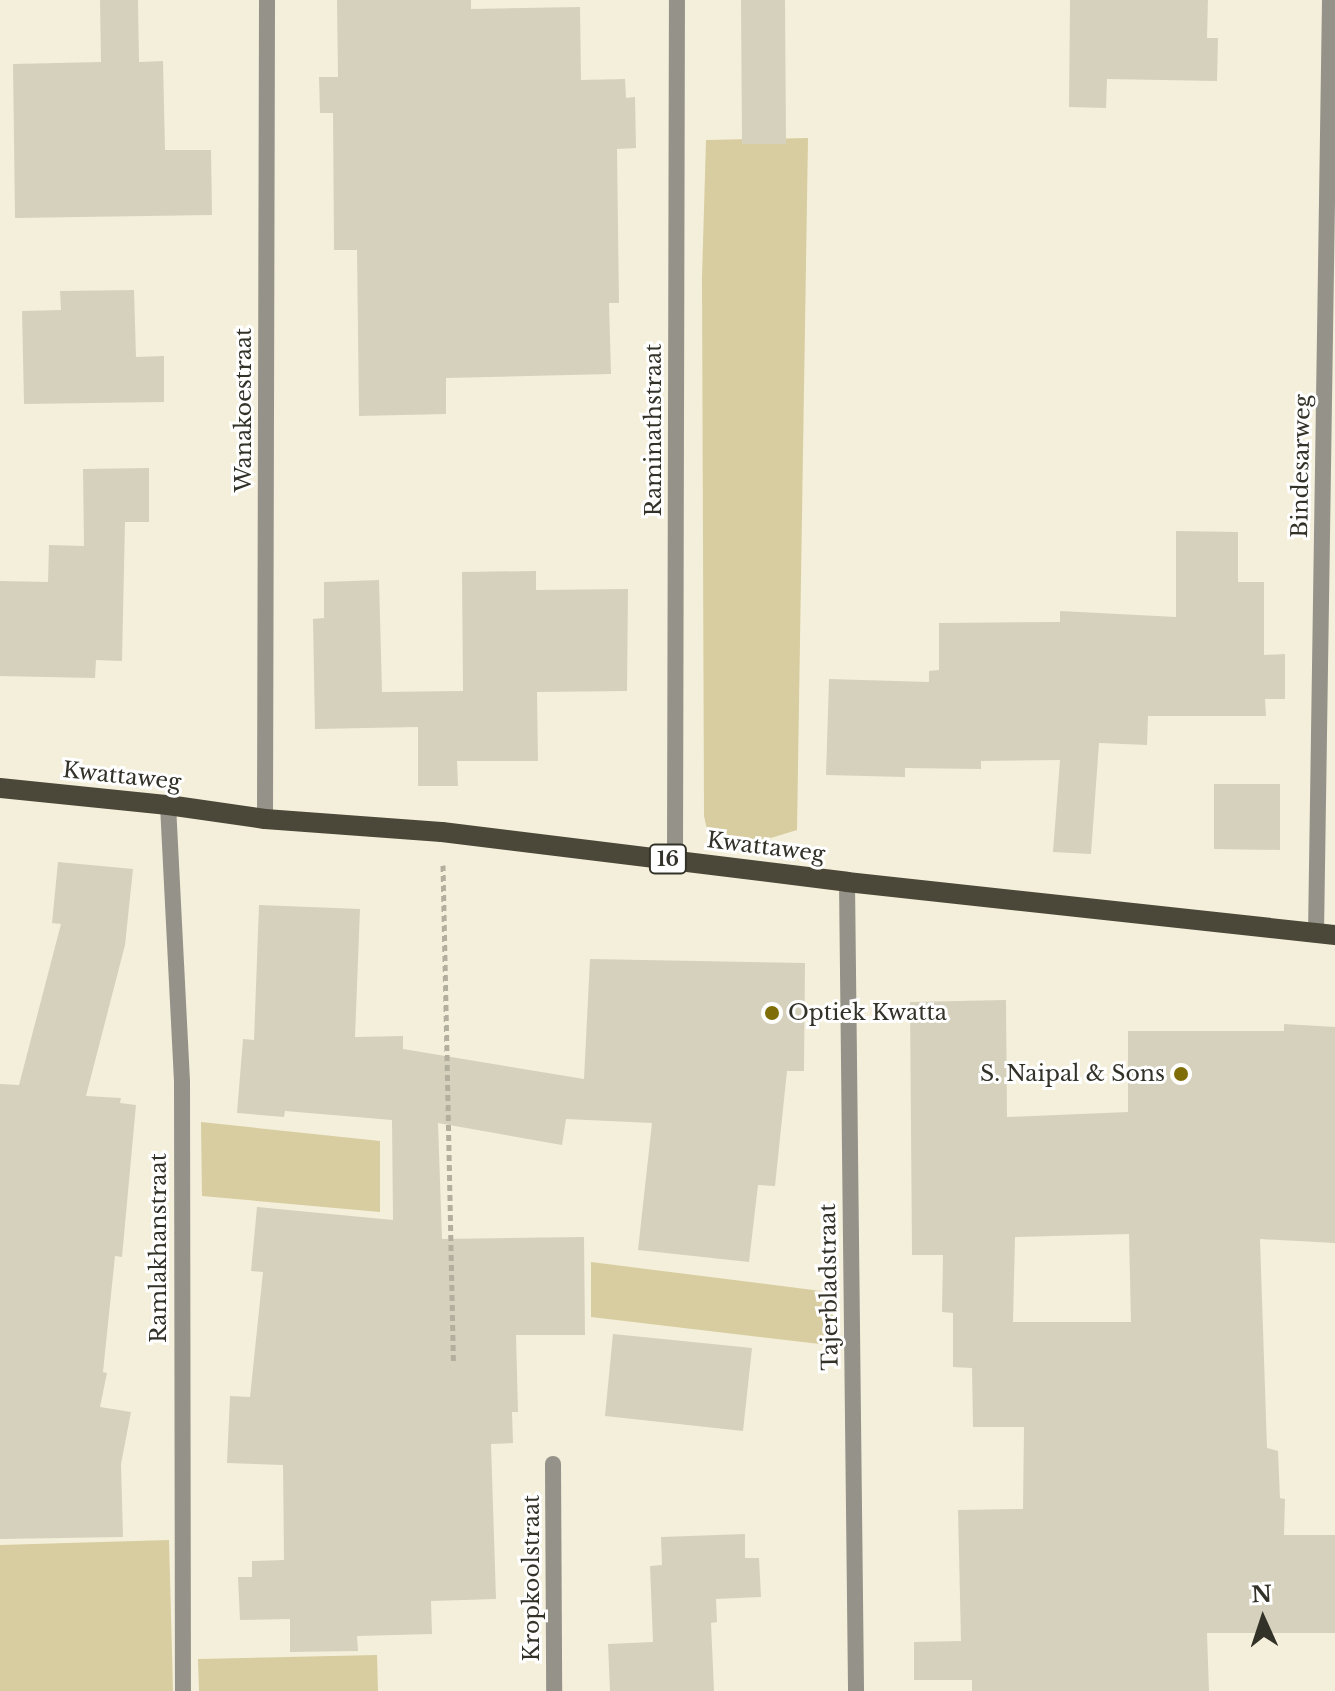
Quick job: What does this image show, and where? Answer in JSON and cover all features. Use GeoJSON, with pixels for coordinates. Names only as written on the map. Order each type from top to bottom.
{"type":"FeatureCollection","features":[{"type":"Feature","properties":{"kind":"main road","name":"Kwattaweg"},"geometry":{"type":"LineString","coordinates":[[0,788],[168,805],[265,819],[442,832],[847,882],[1326,934]]}},
{"type":"Feature","properties":{"kind":"street","name":"Wanakoestraat"},"geometry":{"type":"LineString","coordinates":[[265,819],[267,0]]}},
{"type":"Feature","properties":{"kind":"street","name":"Raminathstraat"},"geometry":{"type":"LineString","coordinates":[[675,859],[677,0]]}},
{"type":"Feature","properties":{"kind":"street","name":"Bindesarweg"},"geometry":{"type":"LineString","coordinates":[[1326,934],[1330,0]]}},
{"type":"Feature","properties":{"kind":"street","name":"Ramlakhanstraat"},"geometry":{"type":"LineString","coordinates":[[168,805],[182,1082],[183,1691]]}},
{"type":"Feature","properties":{"kind":"street","name":"Tajerbladstraat"},"geometry":{"type":"LineString","coordinates":[[847,882],[856,1691]]}},
{"type":"Feature","properties":{"kind":"street","name":"Kropkoolstraat"},"geometry":{"type":"LineString","coordinates":[[553,1464],[554,1691]]}},
{"type":"Feature","properties":{"kind":"path"},"geometry":{"type":"LineString","coordinates":[[442,832],[453,1363]]}},
{"type":"Feature","properties":{"kind":"shaded area"},"geometry":{"type":"Polygon","coordinates":[[[808,138],[797,830],[748,845],[719,845],[708,834],[704,816],[702,278],[706,140],[808,138]]]}},
{"type":"Feature","properties":{"kind":"shaded area"},"geometry":{"type":"Polygon","coordinates":[[[201,1122],[380,1141],[380,1212],[202,1196],[201,1122]]]}},
{"type":"Feature","properties":{"kind":"shaded area"},"geometry":{"type":"Polygon","coordinates":[[[591,1262],[837,1293],[837,1346],[591,1317],[591,1262]]]}},
{"type":"Feature","properties":{"kind":"shaded area"},"geometry":{"type":"Polygon","coordinates":[[[169,1540],[173,1691],[0,1691],[0,1545],[169,1540]]]}},
{"type":"Feature","properties":{"kind":"shaded area"},"geometry":{"type":"Polygon","coordinates":[[[377,1655],[378,1691],[199,1691],[198,1659],[377,1655]]]}},
{"type":"Feature","properties":{"kind":"building"},"geometry":{"type":"Polygon","coordinates":[[[100,0],[138,0],[139,62],[163,61],[165,150],[211,150],[212,215],[15,218],[13,64],[101,62],[100,0]]]}},
{"type":"Feature","properties":{"kind":"building"},"geometry":{"type":"Polygon","coordinates":[[[337,0],[471,0],[471,9],[580,7],[581,80],[625,79],[626,98],[635,97],[636,148],[617,149],[619,303],[609,303],[611,374],[446,378],[446,414],[359,416],[357,250],[334,250],[333,113],[320,113],[319,77],[338,77],[337,0]]]}},
{"type":"Feature","properties":{"kind":"building"},"geometry":{"type":"Polygon","coordinates":[[[741,0],[785,0],[786,144],[742,144],[741,0]]]}},
{"type":"Feature","properties":{"kind":"building"},"geometry":{"type":"Polygon","coordinates":[[[1070,0],[1208,0],[1207,38],[1218,38],[1217,81],[1107,79],[1106,108],[1069,107],[1070,0]]]}},
{"type":"Feature","properties":{"kind":"building"},"geometry":{"type":"Polygon","coordinates":[[[134,290],[136,357],[164,356],[164,402],[24,404],[22,311],[61,310],[60,291],[134,290]]]}},
{"type":"Feature","properties":{"kind":"building"},"geometry":{"type":"Polygon","coordinates":[[[149,468],[149,522],[125,522],[122,661],[96,660],[95,678],[0,676],[0,581],[48,582],[49,545],[84,546],[83,469],[149,468]]]}},
{"type":"Feature","properties":{"kind":"building"},"geometry":{"type":"Polygon","coordinates":[[[1176,531],[1238,532],[1238,582],[1264,582],[1264,655],[1285,654],[1285,699],[1265,699],[1266,716],[1148,716],[1147,745],[1099,743],[1091,854],[1053,852],[1060,760],[981,761],[981,769],[905,768],[905,777],[826,775],[829,679],[929,682],[929,671],[939,670],[939,623],[1060,622],[1060,611],[1176,617],[1176,531]]]}},
{"type":"Feature","properties":{"kind":"building"},"geometry":{"type":"Polygon","coordinates":[[[536,571],[536,590],[628,589],[627,691],[537,692],[538,761],[457,761],[458,786],[418,786],[418,727],[315,729],[313,619],[324,618],[324,582],[379,580],[382,692],[463,691],[462,572],[536,571]]]}},
{"type":"Feature","properties":{"kind":"building"},"geometry":{"type":"Polygon","coordinates":[[[1214,784],[1280,784],[1280,850],[1214,849],[1214,784]]]}},
{"type":"Feature","properties":{"kind":"building"},"geometry":{"type":"Polygon","coordinates":[[[58,862],[133,869],[125,945],[86,1096],[121,1098],[120,1103],[136,1105],[122,1257],[115,1256],[103,1372],[107,1373],[100,1407],[131,1412],[121,1464],[123,1537],[0,1539],[0,1084],[19,1085],[61,924],[52,923],[58,862]]]}},
{"type":"Feature","properties":{"kind":"building"},"geometry":{"type":"Polygon","coordinates":[[[259,905],[360,909],[355,1037],[403,1036],[403,1049],[584,1079],[590,959],[805,963],[804,1071],[787,1071],[775,1186],[758,1185],[749,1262],[638,1250],[652,1123],[566,1119],[562,1145],[438,1123],[442,1239],[584,1237],[585,1335],[516,1335],[518,1412],[512,1412],[513,1443],[491,1444],[496,1599],[431,1601],[432,1634],[357,1636],[358,1651],[290,1652],[290,1619],[240,1620],[238,1577],[252,1577],[252,1561],[284,1560],[283,1465],[227,1463],[230,1396],[250,1397],[263,1272],[251,1271],[257,1207],[393,1220],[392,1120],[285,1111],[284,1117],[237,1113],[243,1039],[254,1040],[259,905]]]}},
{"type":"Feature","properties":{"kind":"building"},"geometry":{"type":"Polygon","coordinates":[[[1006,1000],[1007,1117],[1128,1112],[1128,1031],[1284,1031],[1284,1024],[1335,1027],[1335,1243],[1260,1239],[1267,1448],[1278,1451],[1280,1498],[1285,1499],[1284,1535],[1335,1535],[1335,1633],[1207,1633],[1209,1691],[972,1691],[972,1680],[914,1680],[914,1642],[961,1641],[958,1510],[1023,1509],[1024,1427],[973,1427],[972,1368],[953,1367],[953,1313],[942,1312],[943,1255],[912,1255],[910,1002],[1006,1000]],[[1129,1234],[1015,1237],[1013,1322],[1131,1322],[1129,1234]]]}},
{"type":"Feature","properties":{"kind":"building"},"geometry":{"type":"Polygon","coordinates":[[[613,1334],[752,1348],[743,1431],[605,1416],[613,1334]]]}},
{"type":"Feature","properties":{"kind":"building"},"geometry":{"type":"Polygon","coordinates":[[[745,1534],[745,1558],[759,1558],[761,1597],[716,1599],[717,1622],[711,1623],[714,1691],[610,1691],[608,1644],[653,1642],[650,1566],[662,1565],[661,1537],[745,1534]]]}},
{"type":"Feature","properties":{"kind":"place","name":"Optiek Kwatta"},"geometry":{"type":"Point","coordinates":[772,1013]}},
{"type":"Feature","properties":{"kind":"place","name":"S. Naipal & Sons"},"geometry":{"type":"Point","coordinates":[1181,1074]}}]}
